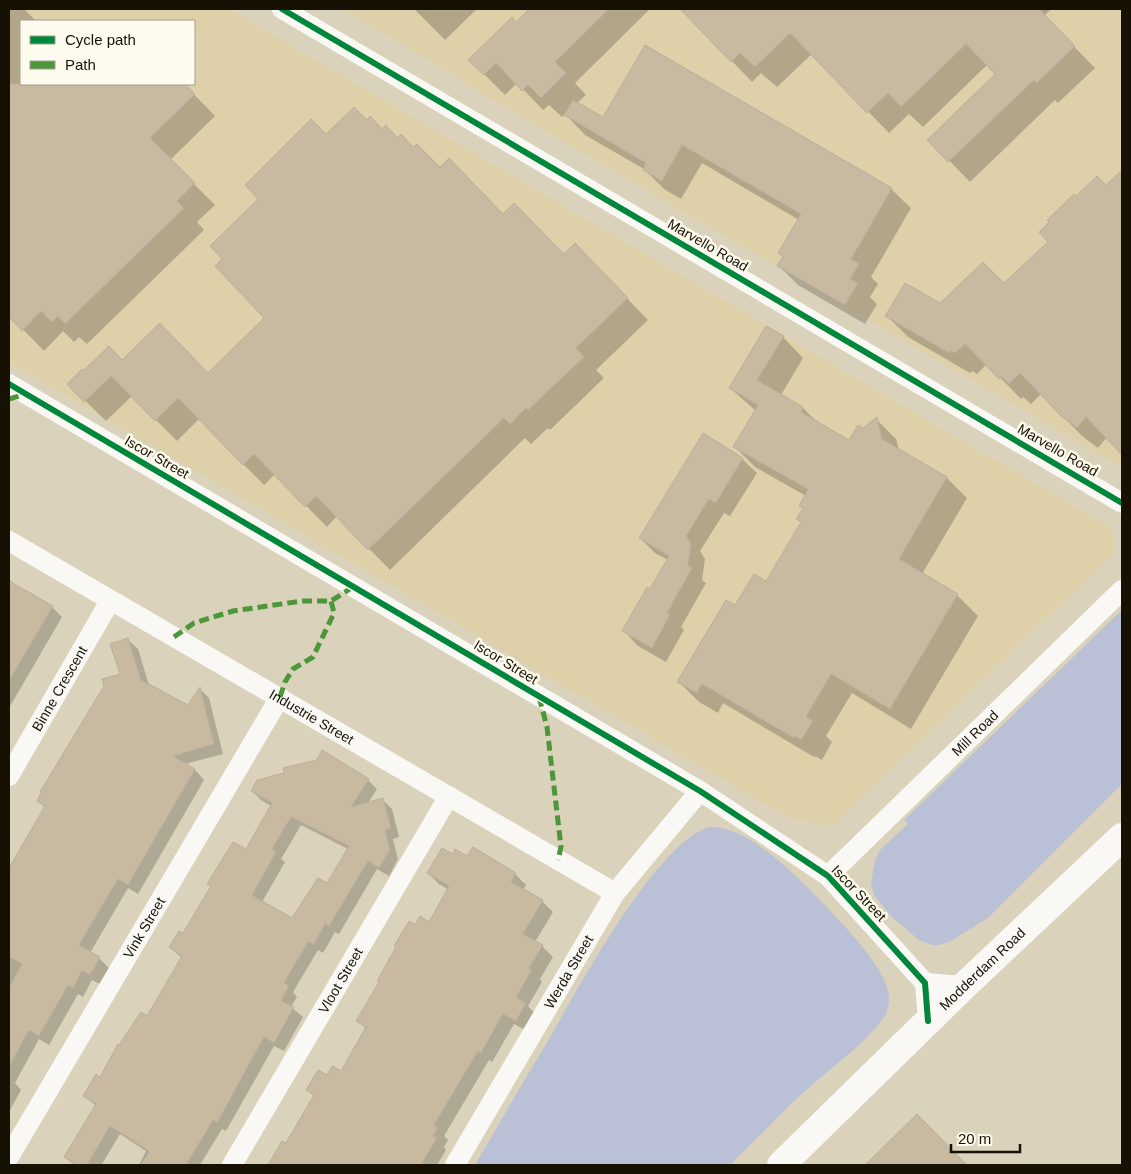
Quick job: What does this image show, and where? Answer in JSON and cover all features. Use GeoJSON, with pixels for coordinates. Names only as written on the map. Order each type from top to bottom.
{"type":"FeatureCollection","features":[{"type":"Feature","properties":{"kind":"street","name":"Marvello Road"},"geometry":{"type":"LineString","coordinates":[[282,9],[1122,503]]}},
{"type":"Feature","properties":{"kind":"street","name":"Iscor Street"},"geometry":{"type":"LineString","coordinates":[[9,384],[700,791],[828,876],[925,983]]}},
{"type":"Feature","properties":{"kind":"street","name":"Industrie Street"},"geometry":{"type":"LineString","coordinates":[[9,541],[615,893]]}},
{"type":"Feature","properties":{"kind":"street","name":"Mill Road"},"geometry":{"type":"LineString","coordinates":[[828,876],[1122,590]]}},
{"type":"Feature","properties":{"kind":"street","name":"Binne Crescent"},"geometry":{"type":"LineString","coordinates":[[9,776],[110,601]]}},
{"type":"Feature","properties":{"kind":"street","name":"Vink Street"},"geometry":{"type":"LineString","coordinates":[[9,1157],[280,697]]}},
{"type":"Feature","properties":{"kind":"street","name":"Werda Street"},"geometry":{"type":"LineString","coordinates":[[455,1165],[615,893],[700,791]]}},
{"type":"Feature","properties":{"kind":"street","name":"Vloot Street"},"geometry":{"type":"LineString","coordinates":[[232,1165],[449,796]]}},
{"type":"Feature","properties":{"kind":"street","name":"Modderdam Road"},"geometry":{"type":"LineString","coordinates":[[781,1165],[964,986],[1122,837]]}},
{"type":"Feature","properties":{"kind":"street"},"geometry":{"type":"LineString","coordinates":[[928,1021],[925,983],[964,986]]}},
{"type":"Feature","properties":{"kind":"shaded area"},"geometry":{"type":"Polygon","coordinates":[[[9,9],[229,9],[1111,528],[1115,552],[831,827],[787,817],[9,362],[9,9]]]}},
{"type":"Feature","properties":{"kind":"shaded area"},"geometry":{"type":"Polygon","coordinates":[[[341,9],[1122,9],[1122,468],[474,89],[436,64],[341,9]]]}},
{"type":"Feature","properties":{"kind":"shaded area"},"geometry":{"type":"Polygon","coordinates":[[[1122,610],[1122,784],[988,918],[949,942],[932,945],[919,940],[891,916],[874,895],[871,884],[875,860],[881,849],[908,824],[904,820],[1122,610]]]}},
{"type":"Feature","properties":{"kind":"shaded area"},"geometry":{"type":"Polygon","coordinates":[[[710,827],[723,828],[737,833],[764,849],[819,899],[855,938],[877,967],[888,991],[888,1009],[883,1019],[865,1039],[805,1091],[730,1165],[475,1165],[620,920],[643,887],[667,859],[689,838],[710,827]]]}},
{"type":"Feature","properties":{"kind":"building"},"geometry":{"type":"Polygon","coordinates":[[[529,9],[609,9],[555,62],[566,73],[541,98],[528,85],[522,91],[496,63],[484,75],[468,60],[512,17],[516,22],[529,9]]]}},
{"type":"Feature","properties":{"kind":"building"},"geometry":{"type":"Polygon","coordinates":[[[680,9],[1039,9],[1075,46],[1037,83],[1034,80],[948,162],[927,140],[995,74],[966,44],[901,107],[888,93],[867,113],[790,33],[755,67],[740,53],[731,62],[680,9]]]}},
{"type":"Feature","properties":{"kind":"building"},"geometry":{"type":"Polygon","coordinates":[[[645,45],[892,188],[851,259],[859,264],[850,279],[858,283],[845,305],[777,266],[783,256],[778,253],[801,214],[682,145],[662,181],[643,170],[646,163],[564,115],[573,100],[603,117],[645,45]]]}},
{"type":"Feature","properties":{"kind":"building"},"geometry":{"type":"Polygon","coordinates":[[[9,84],[186,85],[195,94],[150,138],[195,183],[177,201],[184,208],[65,324],[58,316],[52,322],[41,311],[22,331],[9,317],[9,84]]]}},
{"type":"Feature","properties":{"kind":"building"},"geometry":{"type":"Polygon","coordinates":[[[354,107],[367,120],[370,116],[382,129],[386,125],[398,138],[401,134],[413,147],[417,144],[440,167],[449,158],[503,214],[514,203],[564,254],[575,243],[628,298],[576,348],[584,357],[528,410],[526,408],[510,424],[504,418],[368,550],[316,496],[305,507],[254,454],[243,465],[178,398],[155,421],[111,376],[84,402],[67,384],[109,346],[122,360],[160,323],[208,373],[264,318],[215,266],[222,259],[210,246],[258,199],[245,185],[311,119],[326,134],[354,107]]]}},
{"type":"Feature","properties":{"kind":"building"},"geometry":{"type":"Polygon","coordinates":[[[1122,170],[1122,455],[1086,417],[1077,428],[1060,415],[1020,373],[1009,384],[1001,376],[999,379],[965,344],[955,353],[950,351],[949,353],[885,316],[905,283],[940,303],[983,262],[1004,283],[1048,242],[1039,232],[1049,222],[1047,220],[1074,194],[1076,196],[1097,176],[1106,185],[1122,170]]]}},
{"type":"Feature","properties":{"kind":"building"},"geometry":{"type":"Polygon","coordinates":[[[766,326],[784,336],[757,380],[803,407],[801,412],[849,440],[858,425],[863,428],[877,417],[882,439],[947,477],[899,559],[958,594],[890,709],[831,674],[806,717],[813,721],[801,740],[794,736],[794,738],[702,684],[697,693],[677,682],[726,600],[735,605],[754,574],[766,581],[801,522],[796,519],[803,508],[799,506],[808,489],[733,447],[758,405],[729,388],[766,326]]]}},
{"type":"Feature","properties":{"kind":"building"},"geometry":{"type":"Polygon","coordinates":[[[703,433],[743,458],[716,503],[709,499],[686,536],[691,544],[688,566],[692,568],[667,613],[670,615],[652,648],[622,631],[647,587],[650,589],[669,556],[639,538],[703,433]]]}},
{"type":"Feature","properties":{"kind":"building"},"geometry":{"type":"Polygon","coordinates":[[[9,581],[53,606],[9,681],[9,581]]]}},
{"type":"Feature","properties":{"kind":"building"},"geometry":{"type":"Polygon","coordinates":[[[128,638],[141,680],[188,705],[200,687],[214,744],[173,756],[195,769],[128,885],[118,879],[79,945],[100,957],[90,975],[82,971],[73,988],[68,985],[39,1036],[29,1030],[9,1067],[9,987],[22,964],[9,957],[9,868],[45,806],[37,801],[40,792],[104,686],[102,679],[120,674],[110,644],[128,638]]]}},
{"type":"Feature","properties":{"kind":"building"},"geometry":{"type":"Polygon","coordinates":[[[322,750],[369,779],[351,807],[383,798],[391,828],[385,830],[390,850],[379,868],[368,861],[329,926],[325,924],[314,944],[308,942],[284,983],[289,986],[281,1001],[294,1007],[274,1043],[264,1037],[217,1123],[213,1120],[186,1165],[141,1165],[149,1151],[110,1126],[87,1165],[77,1165],[64,1157],[96,1104],[83,1096],[96,1074],[100,1077],[118,1044],[141,1012],[147,1016],[182,956],[169,947],[179,931],[183,933],[211,886],[207,884],[233,842],[246,849],[272,803],[251,791],[257,780],[284,773],[283,768],[317,760],[322,750]],[[291,817],[272,849],[276,852],[252,895],[292,918],[318,878],[327,883],[349,846],[291,817]]]}},
{"type":"Feature","properties":{"kind":"building"},"geometry":{"type":"Polygon","coordinates":[[[473,847],[516,873],[511,882],[543,900],[523,934],[543,945],[529,968],[532,970],[516,997],[526,1003],[516,1021],[503,1014],[481,1053],[478,1051],[434,1125],[438,1128],[433,1136],[437,1138],[421,1165],[268,1165],[282,1141],[286,1143],[314,1095],[306,1090],[318,1070],[327,1075],[332,1066],[341,1071],[366,1027],[356,1021],[379,982],[377,981],[396,947],[394,946],[409,921],[415,925],[420,916],[429,922],[449,886],[427,873],[442,848],[453,854],[455,849],[467,856],[473,847]]]}},
{"type":"Feature","properties":{"kind":"building"},"geometry":{"type":"Polygon","coordinates":[[[917,1114],[967,1165],[865,1165],[917,1114]]]}},
{"type":"Feature","properties":{"kind":"marked path"},"geometry":{"type":"LineString","coordinates":[[9,399],[26,394]]}},
{"type":"Feature","properties":{"kind":"marked path"},"geometry":{"type":"LineString","coordinates":[[174,637],[194,623],[233,611],[302,601],[331,601],[353,587]]}},
{"type":"Feature","properties":{"kind":"marked path"},"geometry":{"type":"LineString","coordinates":[[280,697],[285,682],[293,669],[313,657],[334,613],[331,601]]}},
{"type":"Feature","properties":{"kind":"marked path"},"geometry":{"type":"LineString","coordinates":[[539,697],[547,727],[561,847],[558,860]]}},
{"type":"Feature","properties":{"kind":"cycle path"},"geometry":{"type":"LineString","coordinates":[[282,9],[1122,503]]}},
{"type":"Feature","properties":{"kind":"cycle path"},"geometry":{"type":"LineString","coordinates":[[9,384],[700,791],[828,876],[925,983],[928,1021]]}}]}
